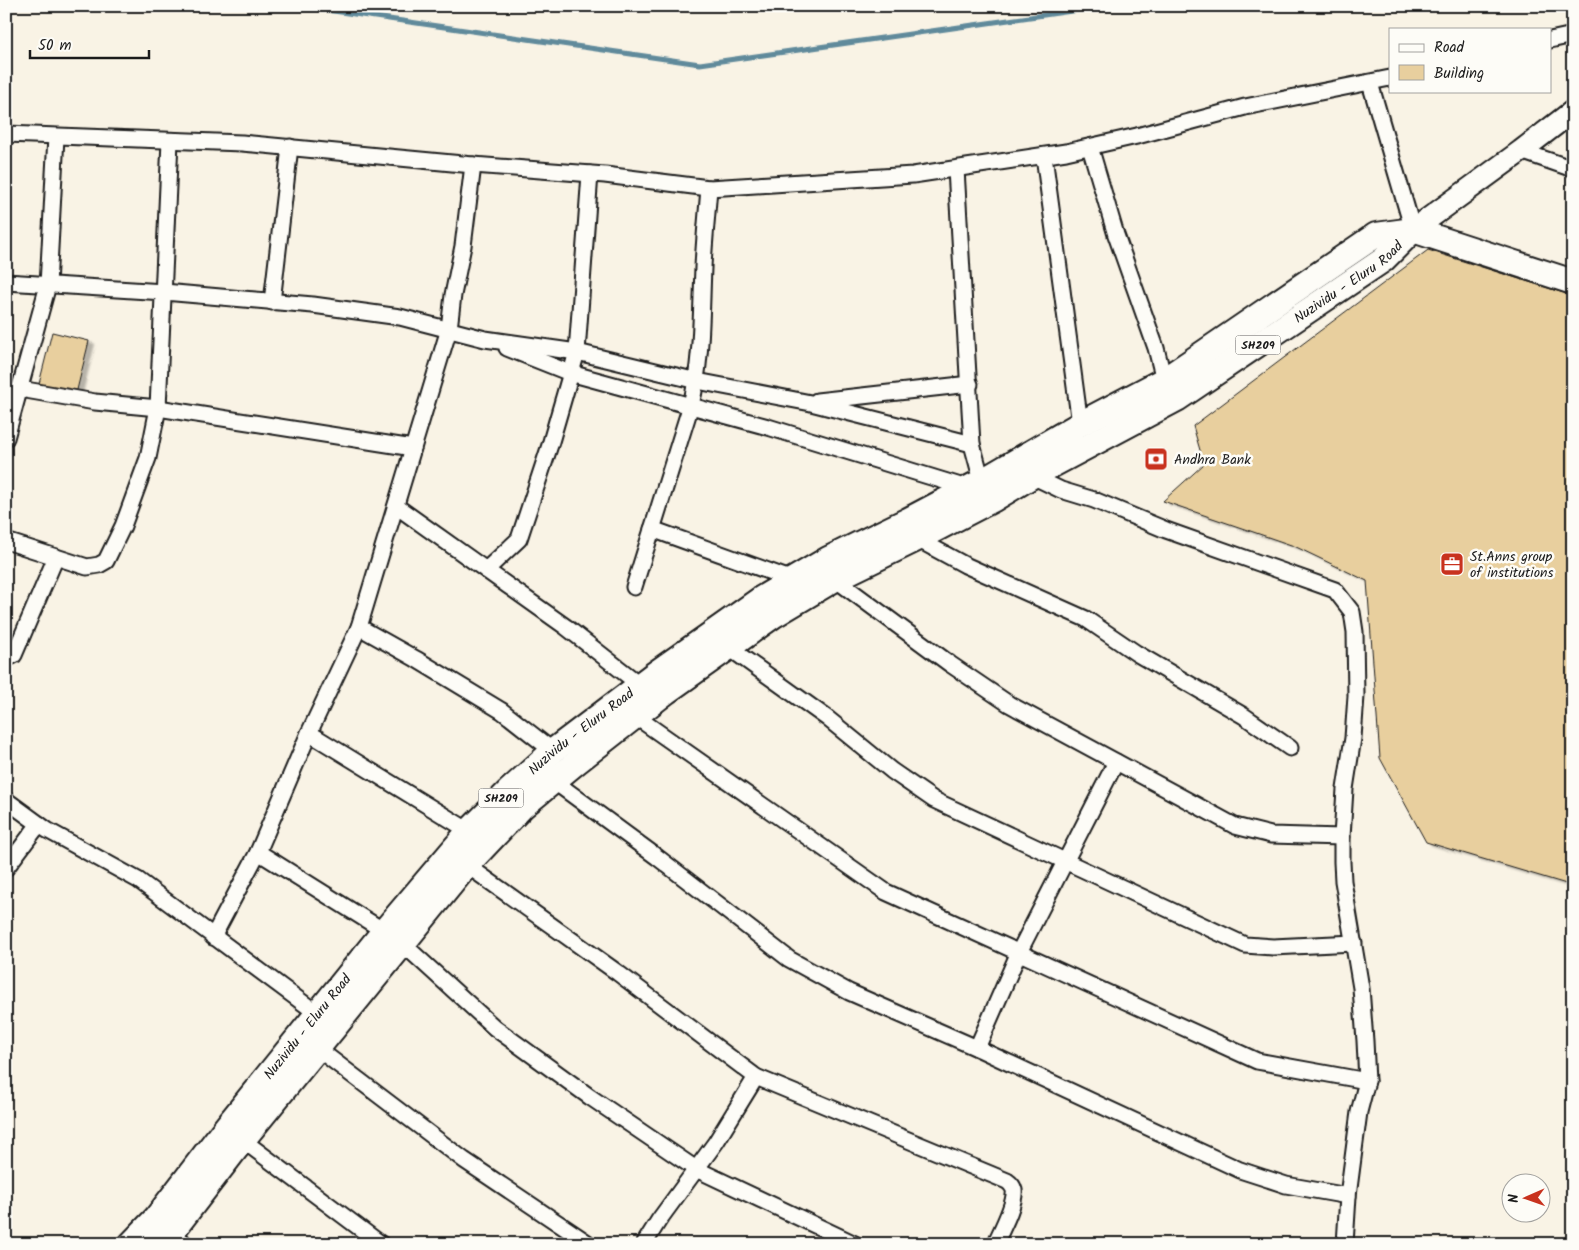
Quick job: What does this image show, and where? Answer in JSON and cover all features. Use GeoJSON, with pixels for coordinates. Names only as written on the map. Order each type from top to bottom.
{"type":"FeatureCollection","features":[{"type":"Feature","properties":{"kind":"main road"},"geometry":{"type":"LineString","coordinates":[[981,489],[1027,466],[1080,424],[1164,380],[1376,235],[1413,230],[1573,111]]}},
{"type":"Feature","properties":{"kind":"main road","name":"Nuzividu - Eluru Road"},"geometry":{"type":"LineString","coordinates":[[1027,466],[1177,399],[1383,260],[1413,230],[1573,282]]}},
{"type":"Feature","properties":{"kind":"main road","name":"Nuzividu - Eluru Road"},"geometry":{"type":"LineString","coordinates":[[173,1240],[234,1134],[318,1014],[393,937],[458,859],[555,782],[578,761],[666,692],[728,647],[773,616],[835,579],[917,539],[981,489]]}},
{"type":"Feature","properties":{"kind":"main road","name":"Nuzividu - Eluru Road"},"geometry":{"type":"LineString","coordinates":[[458,859],[469,830],[508,790],[553,751],[716,629],[828,560],[908,520],[981,489]]}},
{"type":"Feature","properties":{"kind":"main road","name":"Nuzividu - Eluru Road"},"geometry":{"type":"LineString","coordinates":[[131,1244],[234,1134],[318,1049],[393,937]]}},
{"type":"Feature","properties":{"kind":"street"},"geometry":{"type":"LineString","coordinates":[[1552,40],[1573,35]]}},
{"type":"Feature","properties":{"kind":"street"},"geometry":{"type":"LineString","coordinates":[[6,134],[242,143],[590,174],[709,188],[903,176],[956,170],[1044,156],[1090,147],[1245,107],[1389,78]]}},
{"type":"Feature","properties":{"kind":"street"},"geometry":{"type":"LineString","coordinates":[[1370,83],[1413,230]]}},
{"type":"Feature","properties":{"kind":"street"},"geometry":{"type":"LineString","coordinates":[[6,438],[48,285],[56,137]]}},
{"type":"Feature","properties":{"kind":"street"},"geometry":{"type":"LineString","coordinates":[[6,541],[87,567],[99,565],[106,561],[123,526],[148,458],[158,408],[170,141]]}},
{"type":"Feature","properties":{"kind":"street"},"geometry":{"type":"LineString","coordinates":[[272,302],[290,147]]}},
{"type":"Feature","properties":{"kind":"street"},"geometry":{"type":"LineString","coordinates":[[1090,147],[1116,236],[1156,348],[1164,380]]}},
{"type":"Feature","properties":{"kind":"street"},"geometry":{"type":"LineString","coordinates":[[1521,151],[1573,169]]}},
{"type":"Feature","properties":{"kind":"street"},"geometry":{"type":"LineString","coordinates":[[1044,156],[1080,424]]}},
{"type":"Feature","properties":{"kind":"street"},"geometry":{"type":"LineString","coordinates":[[214,936],[258,852],[309,733],[359,627],[449,329],[453,295],[463,246],[473,165]]}},
{"type":"Feature","properties":{"kind":"street"},"geometry":{"type":"LineString","coordinates":[[6,282],[164,292],[313,305],[400,318],[485,339],[570,373],[691,405],[981,489],[972,444],[970,384],[956,170]]}},
{"type":"Feature","properties":{"kind":"street"},"geometry":{"type":"LineString","coordinates":[[486,570],[519,539],[550,445],[577,352],[590,174]]}},
{"type":"Feature","properties":{"kind":"street"},"geometry":{"type":"LineString","coordinates":[[634,587],[697,381],[702,342],[703,267],[709,188]]}},
{"type":"Feature","properties":{"kind":"street"},"geometry":{"type":"LineString","coordinates":[[485,339],[577,352],[697,381],[806,402],[972,444]]}},
{"type":"Feature","properties":{"kind":"street"},"geometry":{"type":"LineString","coordinates":[[806,402],[970,384]]}},
{"type":"Feature","properties":{"kind":"street"},"geometry":{"type":"LineString","coordinates":[[20,389],[95,402],[158,408],[413,448]]}},
{"type":"Feature","properties":{"kind":"street"},"geometry":{"type":"LineString","coordinates":[[1027,466],[1062,490],[1094,500],[1166,530],[1335,590],[1352,612],[1355,632],[1356,696],[1353,738],[1345,789],[1342,837],[1343,881],[1361,988],[1367,1081],[1359,1112],[1348,1196],[1345,1244]]}},
{"type":"Feature","properties":{"kind":"street"},"geometry":{"type":"LineString","coordinates":[[396,506],[566,627],[640,685]]}},
{"type":"Feature","properties":{"kind":"street"},"geometry":{"type":"LineString","coordinates":[[652,529],[793,580]]}},
{"type":"Feature","properties":{"kind":"street"},"geometry":{"type":"LineString","coordinates":[[917,539],[965,565],[1086,618],[1136,653],[1229,708],[1290,748]]}},
{"type":"Feature","properties":{"kind":"street"},"geometry":{"type":"LineString","coordinates":[[6,659],[14,655],[56,557]]}},
{"type":"Feature","properties":{"kind":"street"},"geometry":{"type":"LineString","coordinates":[[835,579],[950,664],[1009,704],[1235,826],[1270,835],[1342,837]]}},
{"type":"Feature","properties":{"kind":"street"},"geometry":{"type":"LineString","coordinates":[[359,627],[502,711],[553,751]]}},
{"type":"Feature","properties":{"kind":"street"},"geometry":{"type":"LineString","coordinates":[[728,647],[827,718],[892,771],[934,800],[1245,945],[1273,947],[1354,943]]}},
{"type":"Feature","properties":{"kind":"street"},"geometry":{"type":"LineString","coordinates":[[636,716],[886,892],[1257,1061],[1367,1081]]}},
{"type":"Feature","properties":{"kind":"street"},"geometry":{"type":"LineString","coordinates":[[309,733],[469,830]]}},
{"type":"Feature","properties":{"kind":"street"},"geometry":{"type":"LineString","coordinates":[[977,1048],[1020,952],[1116,762]]}},
{"type":"Feature","properties":{"kind":"street"},"geometry":{"type":"LineString","coordinates":[[555,782],[657,857],[789,959],[849,992],[977,1048],[1240,1170],[1286,1185],[1348,1196]]}},
{"type":"Feature","properties":{"kind":"street"},"geometry":{"type":"LineString","coordinates":[[6,800],[39,824],[138,880],[318,1014]]}},
{"type":"Feature","properties":{"kind":"street"},"geometry":{"type":"LineString","coordinates":[[6,868],[39,824]]}},
{"type":"Feature","properties":{"kind":"street"},"geometry":{"type":"LineString","coordinates":[[258,852],[393,937],[495,1028],[590,1097],[696,1169],[855,1244]]}},
{"type":"Feature","properties":{"kind":"street"},"geometry":{"type":"LineString","coordinates":[[458,859],[618,973],[756,1078],[1012,1185],[1014,1191],[1013,1201],[996,1244]]}},
{"type":"Feature","properties":{"kind":"street"},"geometry":{"type":"LineString","coordinates":[[318,1049],[464,1160],[589,1244]]}},
{"type":"Feature","properties":{"kind":"street"},"geometry":{"type":"LineString","coordinates":[[644,1244],[659,1220],[716,1142],[756,1078]]}},
{"type":"Feature","properties":{"kind":"street"},"geometry":{"type":"LineString","coordinates":[[234,1134],[381,1244]]}},
{"type":"Feature","properties":{"kind":"building","name":"St.Anns group of institutions"},"geometry":{"type":"Polygon","coordinates":[[[1428,250],[1573,296],[1573,886],[1426,842],[1380,758],[1367,581],[1294,546],[1163,501],[1204,464],[1193,426],[1428,250]]]}},
{"type":"Feature","properties":{"kind":"building"},"geometry":{"type":"Polygon","coordinates":[[[52,332],[89,341],[76,394],[39,384],[52,332]]]}},
{"type":"Feature","properties":{"kind":"waterway"},"geometry":{"type":"LineString","coordinates":[[299,6],[700,64],[1107,6]]}},
{"type":"Feature","properties":{"kind":"place","name":"Andhra Bank"},"geometry":{"type":"Point","coordinates":[1156,459]}},
{"type":"Feature","properties":{"kind":"place","name":"St.Anns group of institutions"},"geometry":{"type":"Point","coordinates":[1452,564]}}]}
